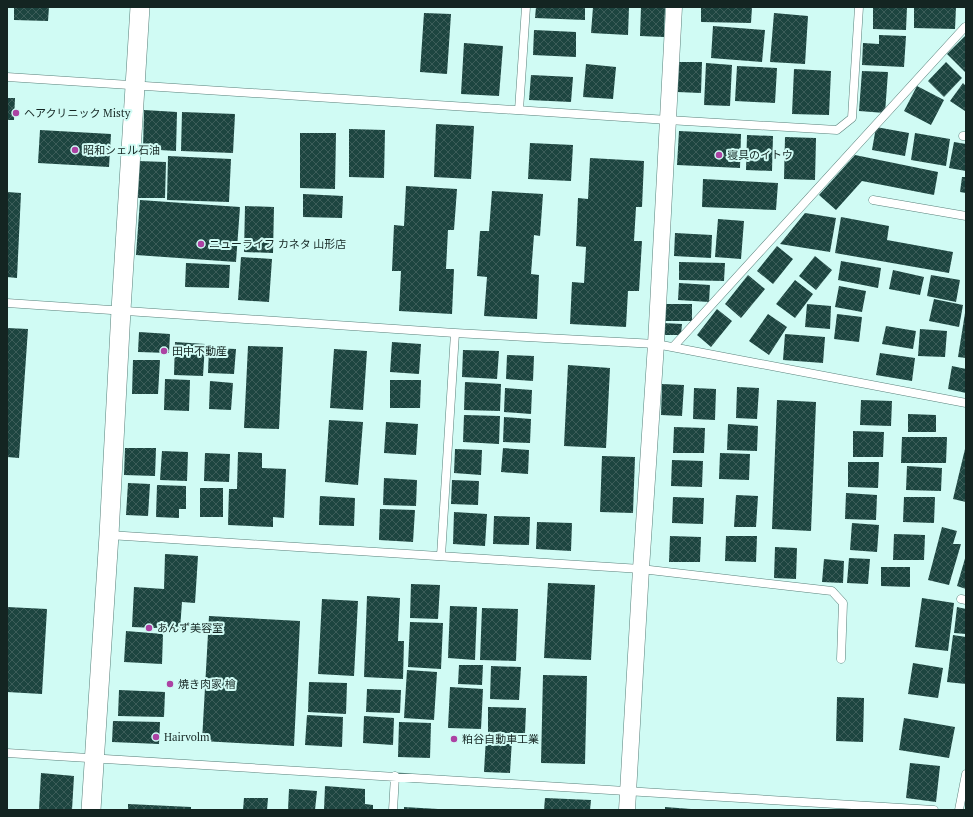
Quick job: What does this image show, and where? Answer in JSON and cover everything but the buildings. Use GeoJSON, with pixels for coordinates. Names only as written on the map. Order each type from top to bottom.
{"type":"FeatureCollection","features":[{"type":"Feature","properties":{"kind":"street"},"geometry":{"type":"LineString","coordinates":[[91,810],[109,535],[121,310],[140,7]]}},
{"type":"Feature","properties":{"kind":"street"},"geometry":{"type":"LineString","coordinates":[[627,810],[656,344],[674,7]]}},
{"type":"Feature","properties":{"kind":"lane"},"geometry":{"type":"LineString","coordinates":[[519,110],[526,7]]}},
{"type":"Feature","properties":{"kind":"lane"},"geometry":{"type":"LineString","coordinates":[[7,77],[837,130],[852,118],[859,7]]}},
{"type":"Feature","properties":{"kind":"lane"},"geometry":{"type":"LineString","coordinates":[[673,347],[965,27]]}},
{"type":"Feature","properties":{"kind":"lane"},"geometry":{"type":"LineString","coordinates":[[873,200],[966,216]]}},
{"type":"Feature","properties":{"kind":"lane"},"geometry":{"type":"LineString","coordinates":[[7,303],[455,333],[656,344],[966,404]]}},
{"type":"Feature","properties":{"kind":"lane"},"geometry":{"type":"LineString","coordinates":[[440,556],[455,333]]}},
{"type":"Feature","properties":{"kind":"lane"},"geometry":{"type":"LineString","coordinates":[[109,535],[641,569],[832,592],[844,603],[841,659]]}},
{"type":"Feature","properties":{"kind":"lane"},"geometry":{"type":"LineString","coordinates":[[7,753],[934,810]]}},
{"type":"Feature","properties":{"kind":"lane"},"geometry":{"type":"LineString","coordinates":[[959,810],[966,774]]}},
{"type":"Feature","properties":{"kind":"lane"},"geometry":{"type":"LineString","coordinates":[[393,810],[395,776]]}},
{"type":"Feature","properties":{"kind":"place","name":"ヘアクリニック Misty"},"geometry":{"type":"Point","coordinates":[16,113]}},
{"type":"Feature","properties":{"kind":"place","name":"昭和シェル石油"},"geometry":{"type":"Point","coordinates":[75,150]}},
{"type":"Feature","properties":{"kind":"place","name":"寝具のイトウ"},"geometry":{"type":"Point","coordinates":[719,155]}},
{"type":"Feature","properties":{"kind":"place","name":"ニューライフ カネタ 山形店"},"geometry":{"type":"Point","coordinates":[201,244]}},
{"type":"Feature","properties":{"kind":"place","name":"田中不動産"},"geometry":{"type":"Point","coordinates":[164,351]}},
{"type":"Feature","properties":{"kind":"place","name":"あんず美容室"},"geometry":{"type":"Point","coordinates":[149,628]}},
{"type":"Feature","properties":{"kind":"place","name":"焼き肉家 檜"},"geometry":{"type":"Point","coordinates":[170,684]}},
{"type":"Feature","properties":{"kind":"place","name":"Hairvolm"},"geometry":{"type":"Point","coordinates":[156,737]}},
{"type":"Feature","properties":{"kind":"place","name":"粕谷自動車工業"},"geometry":{"type":"Point","coordinates":[454,739]}}]}
